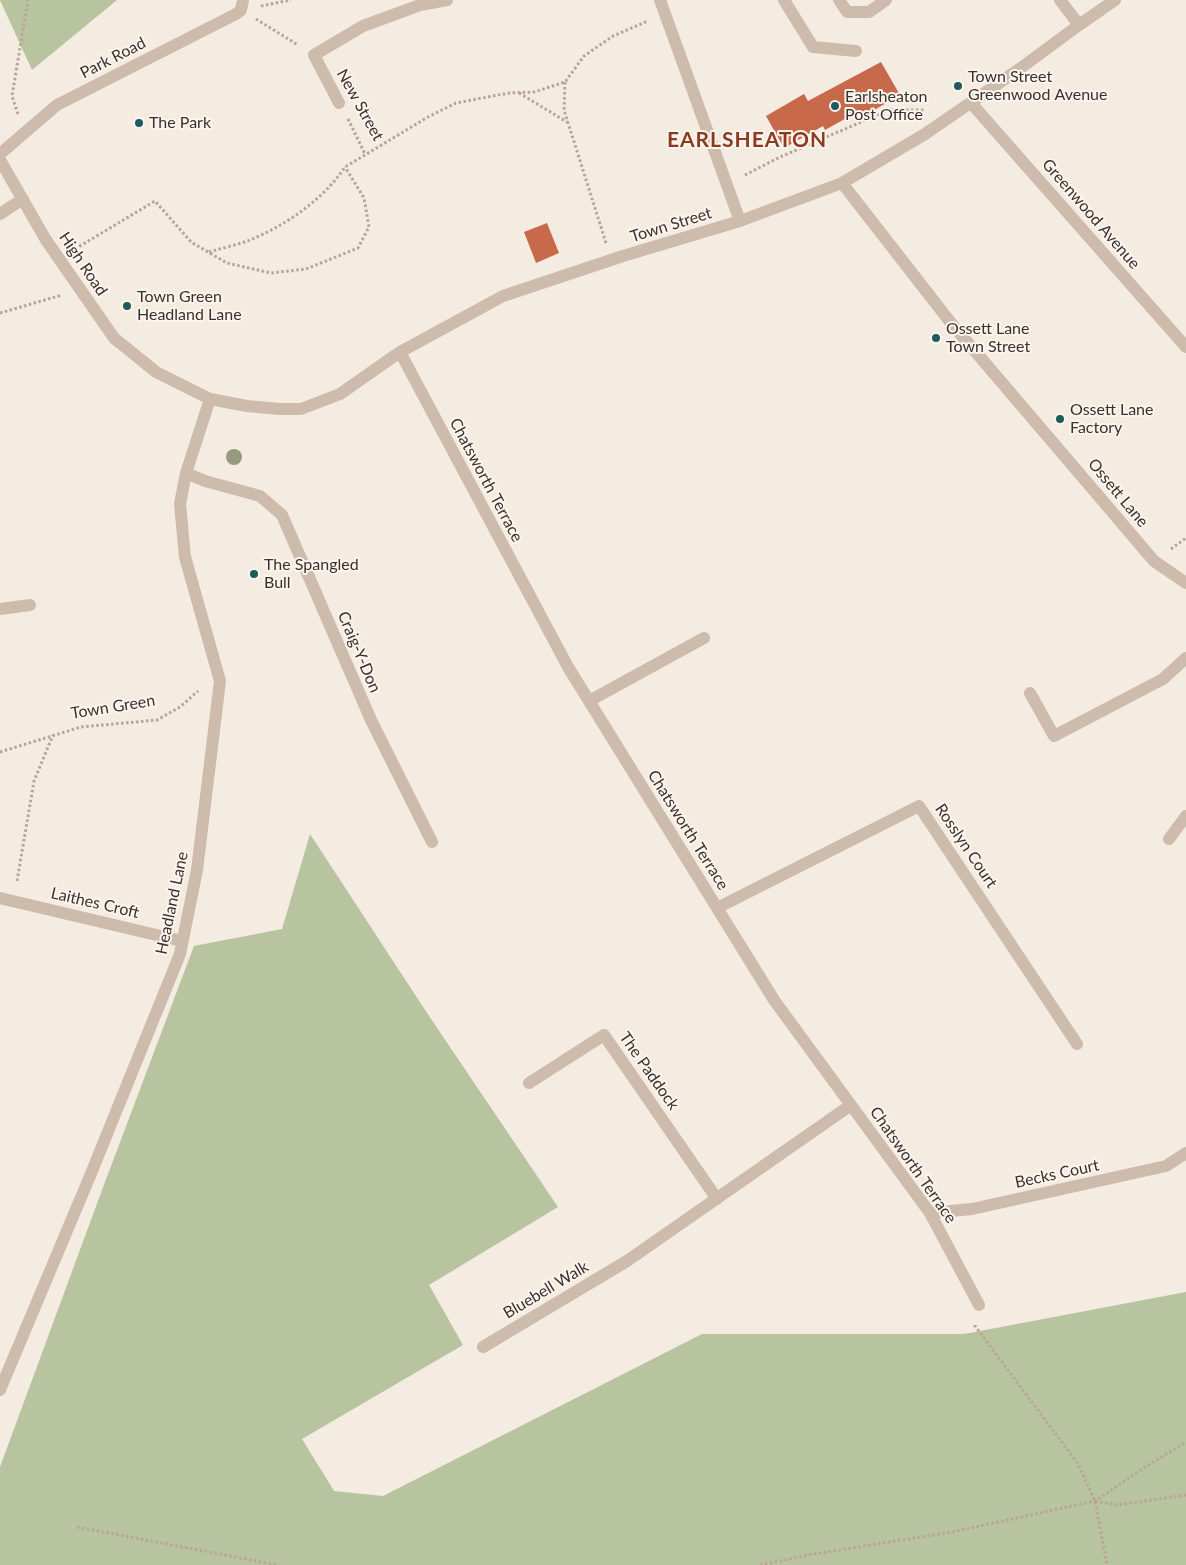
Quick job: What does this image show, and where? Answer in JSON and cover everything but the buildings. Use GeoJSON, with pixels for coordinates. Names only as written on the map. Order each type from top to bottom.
{"type":"FeatureCollection","features":[{"type":"Feature","properties":{"kind":"street"},"geometry":{"type":"LineString","coordinates":[[314,55],[363,26],[420,5],[447,0]]}},
{"type":"Feature","properties":{"kind":"street"},"geometry":{"type":"LineString","coordinates":[[784,0],[813,47],[856,51]]}},
{"type":"Feature","properties":{"kind":"street"},"geometry":{"type":"LineString","coordinates":[[839,0],[847,12],[869,12],[886,0]]}},
{"type":"Feature","properties":{"kind":"street"},"geometry":{"type":"LineString","coordinates":[[1060,0],[1079,24]]}},
{"type":"Feature","properties":{"kind":"street","name":"Town Street"},"geometry":{"type":"LineString","coordinates":[[210,399],[280,410],[301,408],[340,394],[400,352],[504,296],[611,260],[740,221],[842,183],[925,134],[1115,0]]}},
{"type":"Feature","properties":{"kind":"street"},"geometry":{"type":"LineString","coordinates":[[663,1],[740,221]]}},
{"type":"Feature","properties":{"kind":"street","name":"Park Road"},"geometry":{"type":"LineString","coordinates":[[0,154],[57,105],[236,14],[242,5]]}},
{"type":"Feature","properties":{"kind":"street","name":"New Street"},"geometry":{"type":"LineString","coordinates":[[314,55],[339,103]]}},
{"type":"Feature","properties":{"kind":"street","name":"Greenwood Avenue"},"geometry":{"type":"LineString","coordinates":[[971,103],[1186,347]]}},
{"type":"Feature","properties":{"kind":"street","name":"High Road"},"geometry":{"type":"LineString","coordinates":[[0,160],[46,240],[114,338],[156,372],[210,399]]}},
{"type":"Feature","properties":{"kind":"street","name":"Ossett Lane"},"geometry":{"type":"LineString","coordinates":[[842,183],[951,323],[1154,561],[1186,583]]}},
{"type":"Feature","properties":{"kind":"street"},"geometry":{"type":"LineString","coordinates":[[0,214],[23,199]]}},
{"type":"Feature","properties":{"kind":"street","name":"Chatsworth Terrace"},"geometry":{"type":"LineString","coordinates":[[400,352],[568,667],[774,1000],[930,1213],[979,1305]]}},
{"type":"Feature","properties":{"kind":"street","name":"Headland Lane"},"geometry":{"type":"LineString","coordinates":[[0,1390],[90,1176],[180,954],[197,870],[220,681],[185,557],[180,504],[186,473],[210,399]]}},
{"type":"Feature","properties":{"kind":"street","name":"Craig-Y-Don"},"geometry":{"type":"LineString","coordinates":[[186,473],[205,481],[260,496],[282,515],[371,720],[432,842]]}},
{"type":"Feature","properties":{"kind":"street"},"geometry":{"type":"LineString","coordinates":[[0,609],[30,605]]}},
{"type":"Feature","properties":{"kind":"street"},"geometry":{"type":"LineString","coordinates":[[589,701],[704,638]]}},
{"type":"Feature","properties":{"kind":"street"},"geometry":{"type":"LineString","coordinates":[[1030,693],[1054,736],[1163,679],[1186,658]]}},
{"type":"Feature","properties":{"kind":"street","name":"Rosslyn Court"},"geometry":{"type":"LineString","coordinates":[[717,908],[919,806],[1077,1044]]}},
{"type":"Feature","properties":{"kind":"street"},"geometry":{"type":"LineString","coordinates":[[1169,838],[1186,816]]}},
{"type":"Feature","properties":{"kind":"street","name":"Laithes Croft"},"geometry":{"type":"LineString","coordinates":[[0,898],[182,941]]}},
{"type":"Feature","properties":{"kind":"street","name":"The Paddock"},"geometry":{"type":"LineString","coordinates":[[529,1083],[604,1035],[717,1199]]}},
{"type":"Feature","properties":{"kind":"street"},"geometry":{"type":"LineString","coordinates":[[717,1199],[851,1105]]}},
{"type":"Feature","properties":{"kind":"street","name":"Becks Court"},"geometry":{"type":"LineString","coordinates":[[930,1213],[972,1209],[1166,1166],[1186,1153]]}},
{"type":"Feature","properties":{"kind":"street","name":"Bluebell Walk"},"geometry":{"type":"LineString","coordinates":[[483,1346],[627,1261],[717,1199]]}},
{"type":"Feature","properties":{"kind":"path"},"geometry":{"type":"LineString","coordinates":[[23,134],[12,96],[28,0]]}},
{"type":"Feature","properties":{"kind":"path"},"geometry":{"type":"LineString","coordinates":[[242,5],[292,0]]}},
{"type":"Feature","properties":{"kind":"path"},"geometry":{"type":"LineString","coordinates":[[611,260],[564,110],[565,82],[584,56],[613,36],[650,20],[663,1]]}},
{"type":"Feature","properties":{"kind":"path"},"geometry":{"type":"LineString","coordinates":[[242,5],[314,55]]}},
{"type":"Feature","properties":{"kind":"path","name":"New Street"},"geometry":{"type":"LineString","coordinates":[[339,103],[365,154],[456,103],[534,92],[565,82]]}},
{"type":"Feature","properties":{"kind":"path"},"geometry":{"type":"LineString","coordinates":[[519,93],[568,123]]}},
{"type":"Feature","properties":{"kind":"path"},"geometry":{"type":"LineString","coordinates":[[758,167],[890,110],[959,111]]}},
{"type":"Feature","properties":{"kind":"path"},"geometry":{"type":"LineString","coordinates":[[209,252],[249,240],[285,223],[318,197],[345,167],[365,154]]}},
{"type":"Feature","properties":{"kind":"path"},"geometry":{"type":"LineString","coordinates":[[60,259],[155,201],[191,242],[227,263],[271,273],[306,269],[358,248],[369,228],[364,198],[345,167]]}},
{"type":"Feature","properties":{"kind":"path"},"geometry":{"type":"LineString","coordinates":[[0,314],[81,290]]}},
{"type":"Feature","properties":{"kind":"path","name":"Town Green"},"geometry":{"type":"LineString","coordinates":[[0,752],[81,727],[157,720],[180,707],[218,672]]}},
{"type":"Feature","properties":{"kind":"path"},"geometry":{"type":"LineString","coordinates":[[13,901],[34,781],[53,735]]}},
{"type":"Feature","properties":{"kind":"path"},"geometry":{"type":"LineString","coordinates":[[979,1305],[975,1326],[1078,1464],[1095,1501],[1107,1565]]}},
{"type":"Feature","properties":{"kind":"path"},"geometry":{"type":"LineString","coordinates":[[760,1565],[808,1555],[952,1532],[1095,1501],[1186,1442]]}},
{"type":"Feature","properties":{"kind":"path"},"geometry":{"type":"LineString","coordinates":[[1095,1501],[1118,1505],[1186,1495]]}},
{"type":"Feature","properties":{"kind":"path"},"geometry":{"type":"LineString","coordinates":[[77,1527],[278,1565]]}},
{"type":"Feature","properties":{"kind":"green space"},"geometry":{"type":"Polygon","coordinates":[[[0,0],[117,0],[32,70],[0,0]]]}},
{"type":"Feature","properties":{"kind":"green space"},"geometry":{"type":"Polygon","coordinates":[[[310,834],[427,1013],[558,1207],[429,1285],[463,1345],[302,1439],[334,1491],[383,1496],[702,1334],[964,1334],[1186,1292],[1186,1565],[0,1565],[0,1467],[194,946],[282,929],[310,834]]]}},
{"type":"Feature","properties":{"kind":"place","name":"Town Street Greenwood Avenue"},"geometry":{"type":"Point","coordinates":[958,86]}},
{"type":"Feature","properties":{"kind":"place","name":"Earlsheaton Post Office"},"geometry":{"type":"Point","coordinates":[835,106]}},
{"type":"Feature","properties":{"kind":"place","name":"The Park"},"geometry":{"type":"Point","coordinates":[139,123]}},
{"type":"Feature","properties":{"kind":"place","name":"Town Green Headland Lane"},"geometry":{"type":"Point","coordinates":[127,306]}},
{"type":"Feature","properties":{"kind":"place","name":"Ossett Lane Town Street"},"geometry":{"type":"Point","coordinates":[936,338]}},
{"type":"Feature","properties":{"kind":"place","name":"Ossett Lane Factory"},"geometry":{"type":"Point","coordinates":[1060,419]}},
{"type":"Feature","properties":{"kind":"place","name":"The Spangled Bull"},"geometry":{"type":"Point","coordinates":[254,574]}},
{"type":"Feature","properties":{"kind":"district","name":"EARLSHEATON"},"geometry":{"type":"Point","coordinates":[747,140]}}]}
